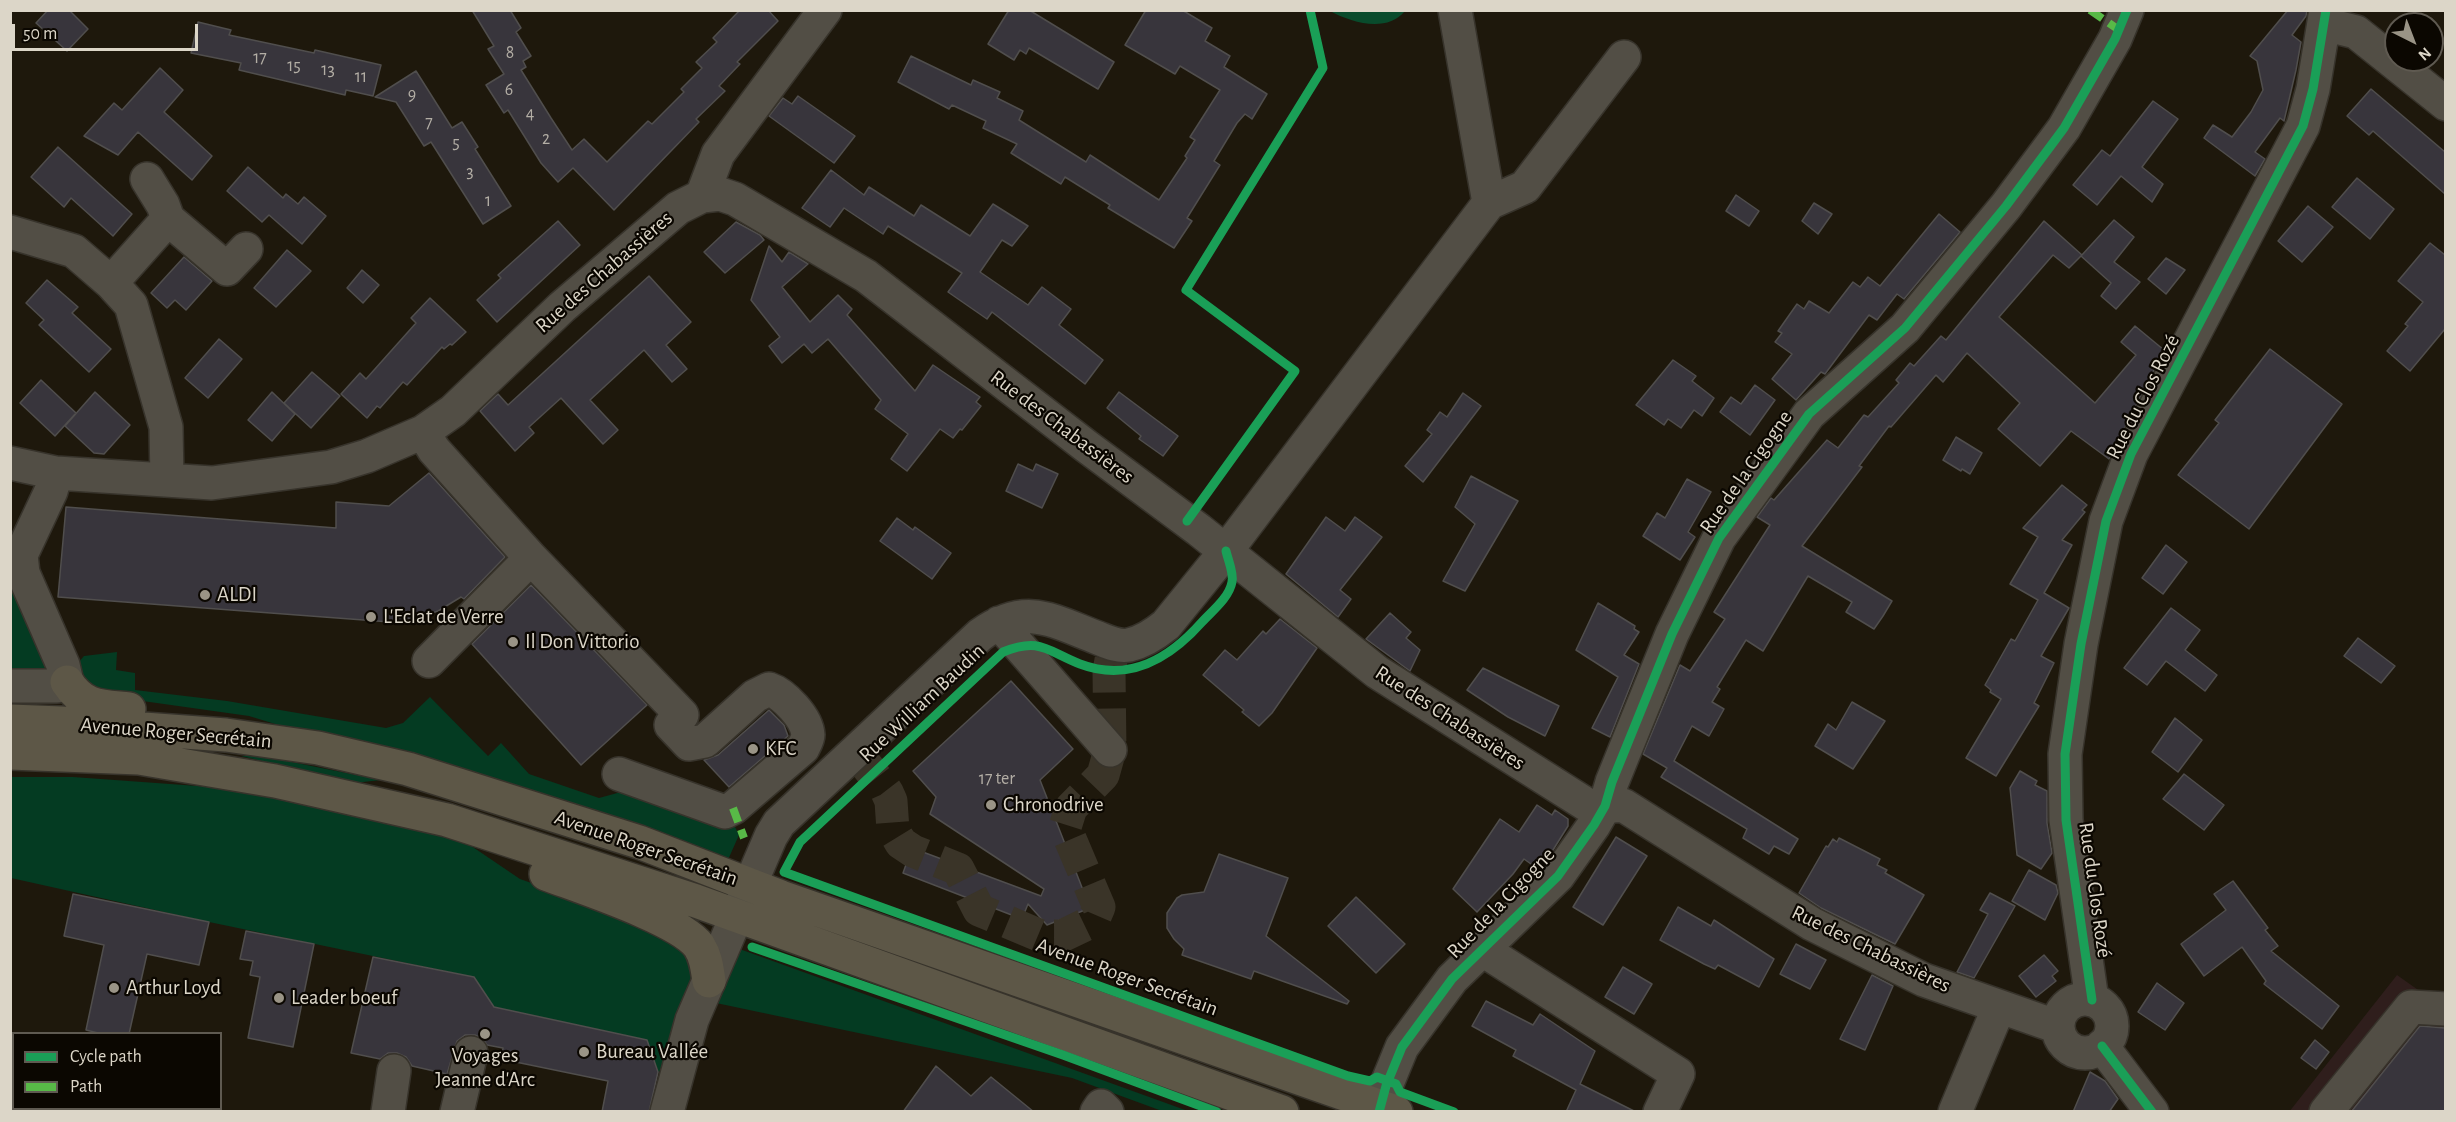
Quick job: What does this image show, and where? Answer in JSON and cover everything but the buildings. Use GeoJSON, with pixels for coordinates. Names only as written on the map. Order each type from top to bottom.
{"type":"FeatureCollection","features":[{"type":"Feature","properties":{"kind":"main road"},"geometry":{"type":"LineString","coordinates":[[67,682],[75,695],[92,705],[236,722],[318,748]]}},
{"type":"Feature","properties":{"kind":"main road","name":"Avenue Roger Secrétain"},"geometry":{"type":"LineString","coordinates":[[10,721],[71,723],[226,735],[318,748],[408,769],[639,842],[781,897],[1385,1110]]}},
{"type":"Feature","properties":{"kind":"main road","name":"Avenue Roger Secrétain"},"geometry":{"type":"LineString","coordinates":[[10,753],[139,758],[275,781],[447,820],[736,916],[1282,1112]]}},
{"type":"Feature","properties":{"kind":"main road"},"geometry":{"type":"LineString","coordinates":[[447,820],[532,869],[660,919],[689,935],[706,959],[709,981]]}},
{"type":"Feature","properties":{"kind":"street"},"geometry":{"type":"LineString","coordinates":[[702,196],[718,154],[825,10]]}},
{"type":"Feature","properties":{"kind":"street"},"geometry":{"type":"LineString","coordinates":[[1455,10],[1489,203],[1525,187],[1624,57]]}},
{"type":"Feature","properties":{"kind":"street","name":"Rue de la Cigogne"},"geometry":{"type":"LineString","coordinates":[[1385,1110],[1386,1086],[1402,1047],[1452,979],[1558,876],[1591,830],[1605,806],[1612,782],[1672,634],[1719,538],[1809,414],[1905,328],[2007,206],[2064,128],[2115,39],[2127,10]]}},
{"type":"Feature","properties":{"kind":"street"},"geometry":{"type":"LineString","coordinates":[[2325,17],[2356,32],[2445,104]]}},
{"type":"Feature","properties":{"kind":"street","name":"Rue du Clos Rozé"},"geometry":{"type":"LineString","coordinates":[[2092,1000],[2066,820],[2065,754],[2080,644],[2106,520],[2131,454],[2303,126],[2313,89],[2325,17]]}},
{"type":"Feature","properties":{"kind":"street"},"geometry":{"type":"LineString","coordinates":[[147,179],[168,219],[227,269],[246,249]]}},
{"type":"Feature","properties":{"kind":"street","name":"Rue des Chabassières"},"geometry":{"type":"LineString","coordinates":[[10,463],[56,473],[212,483],[331,466],[367,456],[423,432],[453,411],[562,307],[678,208],[702,196],[720,194],[735,199],[866,276],[1226,551],[1377,672],[1592,808],[1623,805],[1812,924],[1924,980],[2058,1027]]}},
{"type":"Feature","properties":{"kind":"street","name":"Rue William Baudin"},"geometry":{"type":"LineString","coordinates":[[667,1112],[692,1020],[771,836],[779,823],[980,635],[999,623],[1018,617],[1038,616],[1114,644],[1128,645],[1154,635],[1166,625],[1226,551],[1489,203]]}},
{"type":"Feature","properties":{"kind":"street"},"geometry":{"type":"LineString","coordinates":[[111,283],[168,219]]}},
{"type":"Feature","properties":{"kind":"street"},"geometry":{"type":"LineString","coordinates":[[10,232],[74,251],[111,283],[131,305],[166,428],[166,480]]}},
{"type":"Feature","properties":{"kind":"street"},"geometry":{"type":"LineString","coordinates":[[423,432],[434,450],[676,720],[689,744],[705,741],[755,696],[769,689],[777,692],[804,721],[808,736],[803,748],[733,808],[724,812],[619,774]]}},
{"type":"Feature","properties":{"kind":"street"},"geometry":{"type":"LineString","coordinates":[[10,686],[57,686],[67,682],[63,665],[16,555],[51,491],[56,473]]}},
{"type":"Feature","properties":{"kind":"street"},"geometry":{"type":"LineString","coordinates":[[429,661],[531,558]]}},
{"type":"Feature","properties":{"kind":"street"},"geometry":{"type":"LineString","coordinates":[[999,623],[1110,750]]}},
{"type":"Feature","properties":{"kind":"street"},"geometry":{"type":"LineString","coordinates":[[1483,950],[1678,1074],[1660,1112]]}},
{"type":"Feature","properties":{"kind":"street"},"geometry":{"type":"LineString","coordinates":[[2076,1000],[2092,1000],[2106,1010],[2110,1018],[2112,1028],[2109,1038],[2102,1046],[2084,1053],[2074,1051],[2060,1038],[2059,1018],[2068,1004],[2076,1000]]}},
{"type":"Feature","properties":{"kind":"street"},"geometry":{"type":"LineString","coordinates":[[1955,1112],[1999,1007]]}},
{"type":"Feature","properties":{"kind":"street"},"geometry":{"type":"LineString","coordinates":[[2326,1112],[2411,1007],[2445,1009]]}},
{"type":"Feature","properties":{"kind":"street"},"geometry":{"type":"LineString","coordinates":[[2102,1046],[2152,1112]]}},
{"type":"Feature","properties":{"kind":"street"},"geometry":{"type":"LineString","coordinates":[[458,1112],[471,1053]]}},
{"type":"Feature","properties":{"kind":"street"},"geometry":{"type":"LineString","coordinates":[[387,1112],[394,1071]]}},
{"type":"Feature","properties":{"kind":"street"},"geometry":{"type":"LineString","coordinates":[[1097,1112],[1101,1106],[1107,1112]]}},
{"type":"Feature","properties":{"kind":"shaded area"},"geometry":{"type":"Polygon","coordinates":[[[2397,975],[2431,999],[2445,999],[2445,1111],[2289,1112],[2397,975]]]}},
{"type":"Feature","properties":{"kind":"green space"},"geometry":{"type":"Polygon","coordinates":[[[1330,11],[1405,11],[1398,18],[1389,22],[1369,24],[1348,19],[1330,11]]]}},
{"type":"Feature","properties":{"kind":"green space"},"geometry":{"type":"Polygon","coordinates":[[[10,573],[53,677],[11,675],[10,573]]]}},
{"type":"Feature","properties":{"kind":"green space"},"geometry":{"type":"Polygon","coordinates":[[[117,652],[116,670],[135,673],[135,690],[227,701],[386,728],[403,723],[430,697],[488,756],[501,743],[529,774],[599,798],[632,789],[730,817],[739,835],[727,862],[249,716],[100,695],[83,681],[77,664],[84,656],[117,652]]]}},
{"type":"Feature","properties":{"kind":"green space"},"geometry":{"type":"Polygon","coordinates":[[[257,755],[381,780],[354,783],[241,756],[257,755]]]}},
{"type":"Feature","properties":{"kind":"green space"},"geometry":{"type":"Polygon","coordinates":[[[10,777],[73,777],[253,790],[458,837],[520,879],[639,921],[686,948],[692,974],[659,1073],[647,1040],[494,1007],[474,977],[11,878],[10,777]]]}},
{"type":"Feature","properties":{"kind":"green space"},"geometry":{"type":"Polygon","coordinates":[[[734,947],[1188,1111],[1162,1111],[1072,1078],[716,1003],[734,947]]]}},
{"type":"Feature","properties":{"kind":"tunnel"},"geometry":{"type":"LineString","coordinates":[[856,752],[887,792],[891,801],[893,830],[901,843],[913,851],[958,869],[979,910],[1041,936],[1062,936],[1093,921],[1099,907],[1065,827],[1071,808],[1103,775],[1110,750],[1109,671],[1114,644]]}},
{"type":"Feature","properties":{"kind":"marked path"},"geometry":{"type":"LineString","coordinates":[[2090,10],[2119,30]]}},
{"type":"Feature","properties":{"kind":"marked path"},"geometry":{"type":"LineString","coordinates":[[733,808],[744,838]]}},
{"type":"Feature","properties":{"kind":"cycle path"},"geometry":{"type":"LineString","coordinates":[[1187,521],[1295,371],[1186,290],[1323,68],[1310,10]]}},
{"type":"Feature","properties":{"kind":"cycle path"},"geometry":{"type":"LineString","coordinates":[[1379,1112],[1386,1086],[1402,1047],[1452,979],[1558,876],[1594,825],[1605,806],[1612,782],[1672,634],[1719,538],[1809,414],[1905,328],[2006,206],[2064,128],[2115,39],[2127,10]]}},
{"type":"Feature","properties":{"kind":"cycle path"},"geometry":{"type":"LineString","coordinates":[[2092,1000],[2066,820],[2065,754],[2081,644],[2106,521],[2131,454],[2303,126],[2313,89],[2326,10]]}},
{"type":"Feature","properties":{"kind":"cycle path"},"geometry":{"type":"LineString","coordinates":[[1226,551],[1232,578],[1224,599],[1190,635],[1163,656],[1148,664],[1116,671],[1080,664],[1035,646],[1003,652],[800,842],[784,872],[1348,1076],[1370,1081],[1377,1077],[1396,1084],[1400,1092],[1454,1112]]}},
{"type":"Feature","properties":{"kind":"cycle path"},"geometry":{"type":"LineString","coordinates":[[752,947],[1063,1055],[1217,1112]]}},
{"type":"Feature","properties":{"kind":"cycle path"},"geometry":{"type":"LineString","coordinates":[[2102,1046],[2152,1112]]}},
{"type":"Feature","properties":{"kind":"place","name":"ALDI"},"geometry":{"type":"Point","coordinates":[205,595]}},
{"type":"Feature","properties":{"kind":"place","name":"L'Eclat de Verre"},"geometry":{"type":"Point","coordinates":[371,617]}},
{"type":"Feature","properties":{"kind":"place","name":"Il Don Vittorio"},"geometry":{"type":"Point","coordinates":[513,642]}},
{"type":"Feature","properties":{"kind":"place","name":"KFC"},"geometry":{"type":"Point","coordinates":[753,749]}},
{"type":"Feature","properties":{"kind":"place","name":"Chronodrive"},"geometry":{"type":"Point","coordinates":[991,805]}},
{"type":"Feature","properties":{"kind":"place","name":"Arthur Loyd"},"geometry":{"type":"Point","coordinates":[114,988]}},
{"type":"Feature","properties":{"kind":"place","name":"Leader boeuf"},"geometry":{"type":"Point","coordinates":[279,998]}},
{"type":"Feature","properties":{"kind":"place","name":"Voyages Jeanne d'Arc"},"geometry":{"type":"Point","coordinates":[485,1034]}},
{"type":"Feature","properties":{"kind":"place","name":"Bureau Vallée"},"geometry":{"type":"Point","coordinates":[584,1052]}}]}
